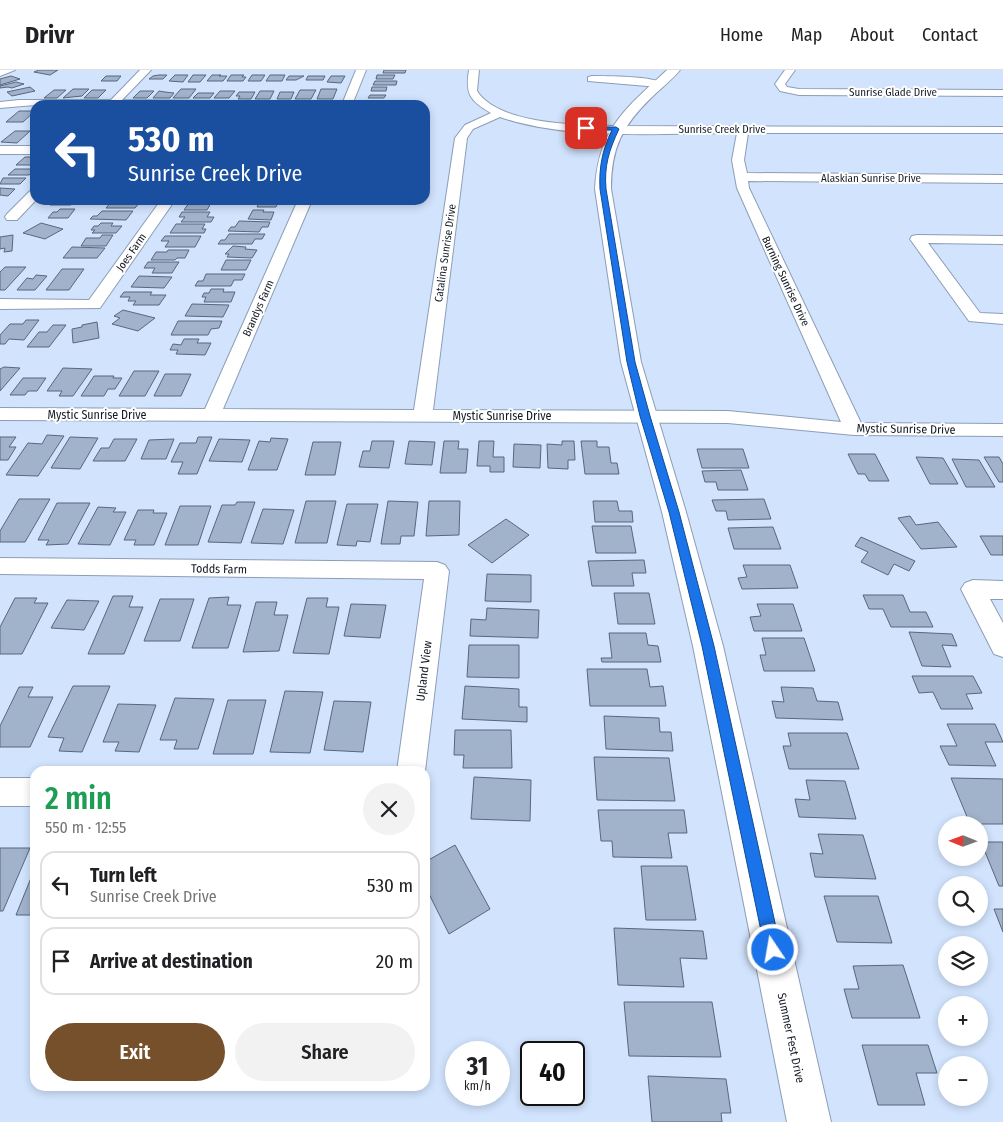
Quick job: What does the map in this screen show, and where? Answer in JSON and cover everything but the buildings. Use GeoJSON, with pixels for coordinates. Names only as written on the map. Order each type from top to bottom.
{"type":"FeatureCollection","features":[{"type":"Feature","properties":{"kind":"street"},"geometry":{"type":"LineString","coordinates":[[0,73],[10,70]]}},
{"type":"Feature","properties":{"kind":"street"},"geometry":{"type":"LineString","coordinates":[[117,100],[146,70]]}},
{"type":"Feature","properties":{"kind":"street"},"geometry":{"type":"LineString","coordinates":[[349,100],[361,70]]}},
{"type":"Feature","properties":{"kind":"street","name":"Sunrise Creek Drive"},"geometry":{"type":"LineString","coordinates":[[474,70],[473,93],[485,105],[501,113],[530,122],[559,126],[616,129],[1003,130]]}},
{"type":"Feature","properties":{"kind":"street","name":"Sunrise Glade Drive"},"geometry":{"type":"LineString","coordinates":[[790,70],[780,84],[784,89],[799,92],[1003,93]]}},
{"type":"Feature","properties":{"kind":"street"},"geometry":{"type":"LineString","coordinates":[[592,79],[625,80],[666,77]]}},
{"type":"Feature","properties":{"kind":"street","name":"Summer Fest Drive"},"geometry":{"type":"LineString","coordinates":[[666,77],[627,115],[616,129],[604,156],[602,170],[603,189],[631,362],[674,512],[708,646],[809,1122]]}},
{"type":"Feature","properties":{"kind":"street"},"geometry":{"type":"LineString","coordinates":[[0,105],[30,105]]}},
{"type":"Feature","properties":{"kind":"street","name":"Catalina Sunrise Drive"},"geometry":{"type":"LineString","coordinates":[[423,416],[461,138],[469,127],[501,113]]}},
{"type":"Feature","properties":{"kind":"street","name":"Burning Sunrise Drive"},"geometry":{"type":"LineString","coordinates":[[742,129],[743,138],[738,160],[740,178],[854,428]]}},
{"type":"Feature","properties":{"kind":"street"},"geometry":{"type":"LineString","coordinates":[[0,150],[30,150]]}},
{"type":"Feature","properties":{"kind":"street","name":"Alaskian Sunrise Drive"},"geometry":{"type":"LineString","coordinates":[[740,178],[1003,179]]}},
{"type":"Feature","properties":{"kind":"street"},"geometry":{"type":"LineString","coordinates":[[12,217],[30,199]]}},
{"type":"Feature","properties":{"kind":"street","name":"Joes Farm"},"geometry":{"type":"LineString","coordinates":[[0,304],[94,305],[164,205]]}},
{"type":"Feature","properties":{"kind":"street","name":"Brandys Farm"},"geometry":{"type":"LineString","coordinates":[[211,416],[303,205]]}},
{"type":"Feature","properties":{"kind":"street"},"geometry":{"type":"LineString","coordinates":[[1003,240],[917,239],[975,318],[1003,318]]}},
{"type":"Feature","properties":{"kind":"street","name":"Mystic Sunrise Drive"},"geometry":{"type":"LineString","coordinates":[[0,414],[645,416],[752,418],[854,428],[1003,430]]}},
{"type":"Feature","properties":{"kind":"street","name":"Todds Farm"},"geometry":{"type":"LineString","coordinates":[[0,566],[437,571]]}},
{"type":"Feature","properties":{"kind":"street","name":"Upland View"},"geometry":{"type":"LineString","coordinates":[[412,766],[437,571]]}},
{"type":"Feature","properties":{"kind":"street"},"geometry":{"type":"LineString","coordinates":[[1003,590],[973,589],[1003,647]]}},
{"type":"Feature","properties":{"kind":"street"},"geometry":{"type":"LineString","coordinates":[[0,792],[30,792]]}},
{"type":"Feature","properties":{"kind":"route"},"geometry":{"type":"LineString","coordinates":[[586,128],[616,129],[606,149],[602,170],[603,189],[631,362],[674,512],[708,646],[773,950]]}}]}
